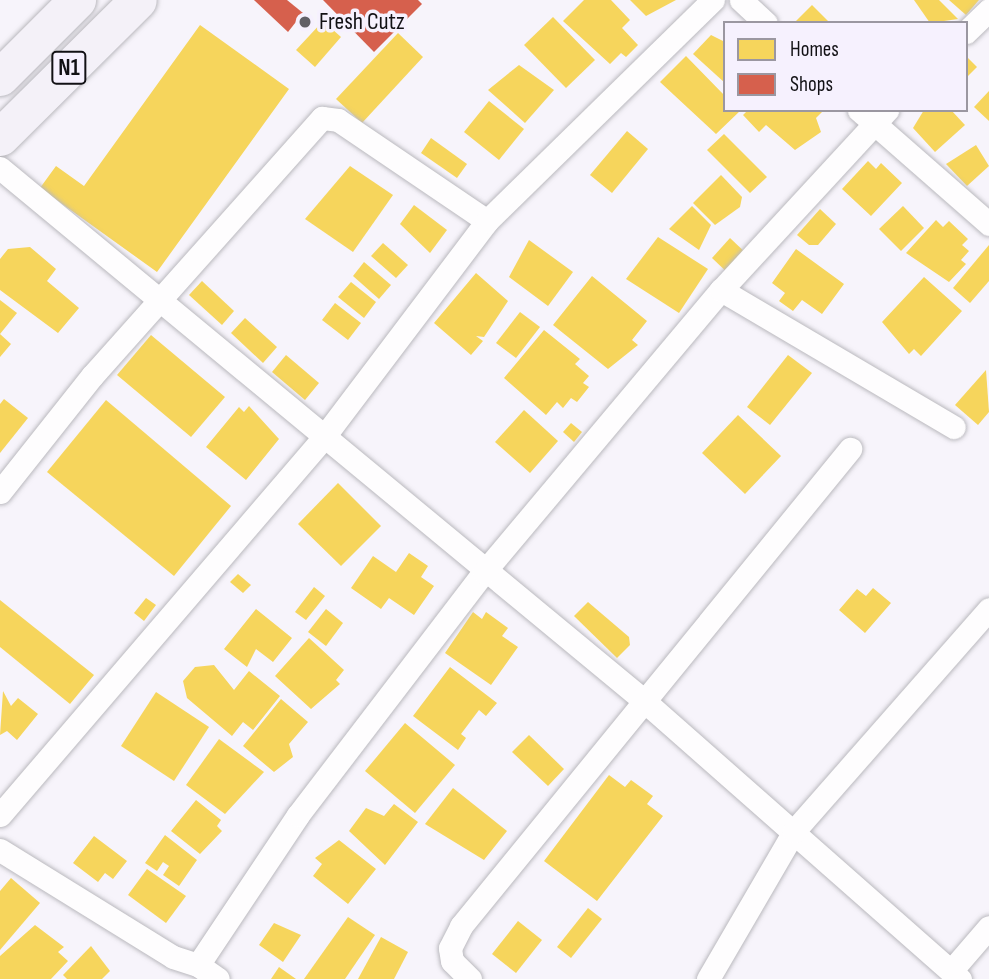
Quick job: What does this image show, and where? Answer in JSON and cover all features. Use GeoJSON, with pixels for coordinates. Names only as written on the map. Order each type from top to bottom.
{"type":"FeatureCollection","features":[{"type":"Feature","properties":{"kind":"highway","name":"N1"},"geometry":{"type":"LineString","coordinates":[[1,75],[77,0]]}},
{"type":"Feature","properties":{"kind":"highway","name":"N1"},"geometry":{"type":"LineString","coordinates":[[0,137],[138,0]]}},
{"type":"Feature","properties":{"kind":"street"},"geometry":{"type":"LineString","coordinates":[[0,815],[323,438],[487,221],[713,0]]}},
{"type":"Feature","properties":{"kind":"street"},"geometry":{"type":"LineString","coordinates":[[741,0],[764,21]]}},
{"type":"Feature","properties":{"kind":"street"},"geometry":{"type":"LineString","coordinates":[[968,30],[989,10]]}},
{"type":"Feature","properties":{"kind":"street"},"geometry":{"type":"LineString","coordinates":[[198,965],[298,815],[484,572],[721,290],[873,115],[989,223]]}},
{"type":"Feature","properties":{"kind":"street"},"geometry":{"type":"LineString","coordinates":[[0,492],[159,302],[323,118],[338,120],[487,221]]}},
{"type":"Feature","properties":{"kind":"street"},"geometry":{"type":"LineString","coordinates":[[0,168],[484,572],[642,699],[956,975],[989,927]]}},
{"type":"Feature","properties":{"kind":"street"},"geometry":{"type":"LineString","coordinates":[[721,290],[954,427]]}},
{"type":"Feature","properties":{"kind":"street"},"geometry":{"type":"LineString","coordinates":[[470,979],[452,961],[450,948],[461,926],[642,699],[850,449]]}},
{"type":"Feature","properties":{"kind":"street"},"geometry":{"type":"LineString","coordinates":[[708,979],[794,831],[989,610]]}},
{"type":"Feature","properties":{"kind":"street"},"geometry":{"type":"LineString","coordinates":[[0,850],[173,957],[198,965],[218,979]]}},
{"type":"Feature","properties":{"kind":"building: Homes"},"geometry":{"type":"Polygon","coordinates":[[[584,0],[611,0],[630,20],[622,28],[638,45],[626,57],[621,53],[610,64],[563,21],[584,0]]]}},
{"type":"Feature","properties":{"kind":"building: Homes"},"geometry":{"type":"Polygon","coordinates":[[[630,0],[676,0],[646,16],[630,0]]]}},
{"type":"Feature","properties":{"kind":"building: Homes"},"geometry":{"type":"Polygon","coordinates":[[[914,0],[939,0],[958,19],[944,21],[929,21],[914,0]]]}},
{"type":"Feature","properties":{"kind":"building: Homes"},"geometry":{"type":"Polygon","coordinates":[[[949,0],[979,0],[966,15],[949,0]]]}},
{"type":"Feature","properties":{"kind":"building: Homes"},"geometry":{"type":"Polygon","coordinates":[[[812,5],[828,21],[796,21],[812,5]]]}},
{"type":"Feature","properties":{"kind":"building: Homes"},"geometry":{"type":"Polygon","coordinates":[[[553,17],[595,60],[566,88],[524,45],[553,17]]]}},
{"type":"Feature","properties":{"kind":"building: Homes"},"geometry":{"type":"Polygon","coordinates":[[[323,21],[341,37],[315,67],[296,50],[323,21]]]}},
{"type":"Feature","properties":{"kind":"building: Homes"},"geometry":{"type":"Polygon","coordinates":[[[200,25],[289,89],[157,272],[40,188],[56,166],[84,186],[200,25]]]}},
{"type":"Feature","properties":{"kind":"building: Homes"},"geometry":{"type":"Polygon","coordinates":[[[398,33],[423,57],[362,123],[336,99],[398,33]]]}},
{"type":"Feature","properties":{"kind":"building: Homes"},"geometry":{"type":"Polygon","coordinates":[[[711,35],[723,41],[723,81],[693,54],[711,35]]]}},
{"type":"Feature","properties":{"kind":"building: Homes"},"geometry":{"type":"Polygon","coordinates":[[[686,56],[723,94],[723,112],[739,112],[716,134],[660,82],[686,56]]]}},
{"type":"Feature","properties":{"kind":"building: Homes"},"geometry":{"type":"Polygon","coordinates":[[[968,58],[977,67],[968,76],[968,58]]]}},
{"type":"Feature","properties":{"kind":"building: Homes"},"geometry":{"type":"Polygon","coordinates":[[[519,65],[554,90],[525,123],[488,90],[519,65]]]}},
{"type":"Feature","properties":{"kind":"building: Homes"},"geometry":{"type":"Polygon","coordinates":[[[989,91],[989,121],[974,107],[989,91]]]}},
{"type":"Feature","properties":{"kind":"building: Homes"},"geometry":{"type":"Polygon","coordinates":[[[489,101],[524,129],[499,160],[464,132],[489,101]]]}},
{"type":"Feature","properties":{"kind":"building: Homes"},"geometry":{"type":"Polygon","coordinates":[[[746,112],[822,112],[816,118],[821,132],[795,150],[766,125],[759,132],[743,115],[746,112]]]}},
{"type":"Feature","properties":{"kind":"building: Homes"},"geometry":{"type":"Polygon","coordinates":[[[923,112],[953,112],[965,125],[935,152],[913,128],[923,112]]]}},
{"type":"Feature","properties":{"kind":"building: Homes"},"geometry":{"type":"Polygon","coordinates":[[[627,131],[648,149],[612,193],[590,175],[627,131]]]}},
{"type":"Feature","properties":{"kind":"building: Homes"},"geometry":{"type":"Polygon","coordinates":[[[724,134],[767,177],[750,193],[707,150],[724,134]]]}},
{"type":"Feature","properties":{"kind":"building: Homes"},"geometry":{"type":"Polygon","coordinates":[[[431,138],[467,164],[457,178],[421,153],[431,138]]]}},
{"type":"Feature","properties":{"kind":"building: Homes"},"geometry":{"type":"Polygon","coordinates":[[[976,145],[989,166],[967,186],[946,164],[976,145]]]}},
{"type":"Feature","properties":{"kind":"building: Homes"},"geometry":{"type":"Polygon","coordinates":[[[868,161],[876,169],[881,163],[902,183],[871,216],[842,189],[868,161]]]}},
{"type":"Feature","properties":{"kind":"building: Homes"},"geometry":{"type":"Polygon","coordinates":[[[350,166],[393,195],[353,252],[305,219],[350,166]]]}},
{"type":"Feature","properties":{"kind":"building: Homes"},"geometry":{"type":"Polygon","coordinates":[[[721,175],[742,197],[740,207],[715,225],[693,203],[721,175]]]}},
{"type":"Feature","properties":{"kind":"building: Homes"},"geometry":{"type":"Polygon","coordinates":[[[414,205],[447,230],[430,253],[400,224],[414,205]]]}},
{"type":"Feature","properties":{"kind":"building: Homes"},"geometry":{"type":"Polygon","coordinates":[[[692,206],[711,225],[699,250],[669,229],[692,206]]]}},
{"type":"Feature","properties":{"kind":"building: Homes"},"geometry":{"type":"Polygon","coordinates":[[[903,206],[924,228],[901,251],[879,229],[903,206]]]}},
{"type":"Feature","properties":{"kind":"building: Homes"},"geometry":{"type":"Polygon","coordinates":[[[820,209],[836,224],[818,245],[809,245],[797,235],[820,209]]]}},
{"type":"Feature","properties":{"kind":"building: Homes"},"geometry":{"type":"Polygon","coordinates":[[[936,220],[943,227],[949,221],[968,239],[962,245],[969,251],[961,260],[966,264],[949,282],[906,253],[936,220]]]}},
{"type":"Feature","properties":{"kind":"building: Homes"},"geometry":{"type":"Polygon","coordinates":[[[658,237],[708,269],[679,313],[626,279],[658,237]]]}},
{"type":"Feature","properties":{"kind":"building: Homes"},"geometry":{"type":"Polygon","coordinates":[[[730,238],[749,256],[731,276],[712,258],[730,238]]]}},
{"type":"Feature","properties":{"kind":"building: Homes"},"geometry":{"type":"Polygon","coordinates":[[[529,240],[573,272],[548,306],[509,277],[529,240]]]}},
{"type":"Feature","properties":{"kind":"building: Homes"},"geometry":{"type":"Polygon","coordinates":[[[383,243],[408,265],[396,278],[371,256],[383,243]]]}},
{"type":"Feature","properties":{"kind":"building: Homes"},"geometry":{"type":"Polygon","coordinates":[[[989,245],[989,281],[970,303],[953,288],[989,245]]]}},
{"type":"Feature","properties":{"kind":"building: Homes"},"geometry":{"type":"Polygon","coordinates":[[[30,247],[56,269],[47,281],[79,308],[58,333],[0,290],[0,259],[8,249],[30,247]]]}},
{"type":"Feature","properties":{"kind":"building: Homes"},"geometry":{"type":"Polygon","coordinates":[[[796,249],[844,284],[822,314],[802,300],[793,311],[779,301],[785,293],[772,283],[796,249]]]}},
{"type":"Feature","properties":{"kind":"building: Homes"},"geometry":{"type":"Polygon","coordinates":[[[364,262],[391,285],[379,299],[353,276],[364,262]]]}},
{"type":"Feature","properties":{"kind":"building: Homes"},"geometry":{"type":"Polygon","coordinates":[[[476,273],[508,301],[484,337],[476,336],[483,341],[471,355],[434,323],[476,273]]]}},
{"type":"Feature","properties":{"kind":"building: Homes"},"geometry":{"type":"Polygon","coordinates":[[[592,276],[647,321],[632,340],[638,345],[608,369],[553,325],[592,276]]]}},
{"type":"Feature","properties":{"kind":"building: Homes"},"geometry":{"type":"Polygon","coordinates":[[[924,277],[962,311],[921,356],[914,349],[909,354],[882,322],[924,277]]]}},
{"type":"Feature","properties":{"kind":"building: Homes"},"geometry":{"type":"Polygon","coordinates":[[[202,281],[234,311],[222,325],[189,295],[202,281]]]}},
{"type":"Feature","properties":{"kind":"building: Homes"},"geometry":{"type":"Polygon","coordinates":[[[351,282],[376,302],[364,318],[338,297],[351,282]]]}},
{"type":"Feature","properties":{"kind":"building: Homes"},"geometry":{"type":"Polygon","coordinates":[[[0,300],[17,313],[0,334],[0,300]]]}},
{"type":"Feature","properties":{"kind":"building: Homes"},"geometry":{"type":"Polygon","coordinates":[[[335,303],[361,323],[348,340],[322,320],[335,303]]]}},
{"type":"Feature","properties":{"kind":"building: Homes"},"geometry":{"type":"Polygon","coordinates":[[[520,312],[540,327],[516,358],[496,343],[520,312]]]}},
{"type":"Feature","properties":{"kind":"building: Homes"},"geometry":{"type":"Polygon","coordinates":[[[245,318],[277,347],[263,363],[231,333],[245,318]]]}},
{"type":"Feature","properties":{"kind":"building: Homes"},"geometry":{"type":"Polygon","coordinates":[[[544,330],[580,359],[575,364],[589,376],[583,383],[589,387],[577,402],[571,398],[563,408],[557,402],[546,415],[504,378],[544,330]]]}},
{"type":"Feature","properties":{"kind":"building: Homes"},"geometry":{"type":"Polygon","coordinates":[[[0,334],[11,344],[0,357],[0,334]]]}},
{"type":"Feature","properties":{"kind":"building: Homes"},"geometry":{"type":"Polygon","coordinates":[[[151,335],[225,397],[191,437],[117,375],[151,335]]]}},
{"type":"Feature","properties":{"kind":"building: Homes"},"geometry":{"type":"Polygon","coordinates":[[[286,355],[319,383],[305,400],[272,372],[286,355]]]}},
{"type":"Feature","properties":{"kind":"building: Homes"},"geometry":{"type":"Polygon","coordinates":[[[788,355],[812,373],[770,425],[747,407],[788,355]]]}},
{"type":"Feature","properties":{"kind":"building: Homes"},"geometry":{"type":"Polygon","coordinates":[[[986,370],[989,412],[978,425],[955,405],[986,370]]]}},
{"type":"Feature","properties":{"kind":"building: Homes"},"geometry":{"type":"Polygon","coordinates":[[[4,399],[28,418],[0,453],[0,404],[4,399]]]}},
{"type":"Feature","properties":{"kind":"building: Homes"},"geometry":{"type":"Polygon","coordinates":[[[106,400],[231,506],[174,576],[47,472],[106,400]]]}},
{"type":"Feature","properties":{"kind":"building: Homes"},"geometry":{"type":"Polygon","coordinates":[[[249,406],[279,439],[246,480],[206,447],[239,407],[244,412],[249,406]]]}},
{"type":"Feature","properties":{"kind":"building: Homes"},"geometry":{"type":"Polygon","coordinates":[[[524,410],[558,441],[530,473],[495,442],[524,410]]]}},
{"type":"Feature","properties":{"kind":"building: Homes"},"geometry":{"type":"Polygon","coordinates":[[[738,415],[781,456],[745,494],[702,453],[738,415]]]}},
{"type":"Feature","properties":{"kind":"building: Homes"},"geometry":{"type":"Polygon","coordinates":[[[571,423],[582,432],[574,442],[563,432],[571,423]]]}},
{"type":"Feature","properties":{"kind":"building: Homes"},"geometry":{"type":"Polygon","coordinates":[[[338,483],[381,526],[341,566],[298,524],[338,483]]]}},
{"type":"Feature","properties":{"kind":"building: Homes"},"geometry":{"type":"Polygon","coordinates":[[[409,553],[428,566],[421,577],[434,586],[414,615],[389,598],[381,609],[351,588],[373,556],[396,572],[409,553]]]}},
{"type":"Feature","properties":{"kind":"building: Homes"},"geometry":{"type":"Polygon","coordinates":[[[238,574],[251,585],[243,593],[230,582],[238,574]]]}},
{"type":"Feature","properties":{"kind":"building: Homes"},"geometry":{"type":"Polygon","coordinates":[[[314,587],[325,596],[306,620],[295,612],[314,587]]]}},
{"type":"Feature","properties":{"kind":"building: Homes"},"geometry":{"type":"Polygon","coordinates":[[[873,588],[891,603],[865,633],[839,610],[857,589],[866,596],[873,588]]]}},
{"type":"Feature","properties":{"kind":"building: Homes"},"geometry":{"type":"Polygon","coordinates":[[[146,598],[156,605],[144,621],[134,613],[146,598]]]}},
{"type":"Feature","properties":{"kind":"building: Homes"},"geometry":{"type":"Polygon","coordinates":[[[0,600],[94,675],[70,704],[0,647],[0,600]]]}},
{"type":"Feature","properties":{"kind":"building: Homes"},"geometry":{"type":"Polygon","coordinates":[[[588,602],[629,637],[630,645],[617,658],[574,616],[588,602]]]}},
{"type":"Feature","properties":{"kind":"building: Homes"},"geometry":{"type":"Polygon","coordinates":[[[256,609],[292,638],[273,662],[256,649],[247,667],[224,649],[256,609]]]}},
{"type":"Feature","properties":{"kind":"building: Homes"},"geometry":{"type":"Polygon","coordinates":[[[326,609],[343,623],[326,646],[308,632],[326,609]]]}},
{"type":"Feature","properties":{"kind":"building: Homes"},"geometry":{"type":"Polygon","coordinates":[[[473,612],[482,619],[486,612],[508,628],[502,636],[518,647],[491,685],[445,653],[473,612]]]}},
{"type":"Feature","properties":{"kind":"building: Homes"},"geometry":{"type":"Polygon","coordinates":[[[309,638],[344,670],[336,680],[340,684],[311,709],[275,676],[309,638]]]}},
{"type":"Feature","properties":{"kind":"building: Homes"},"geometry":{"type":"Polygon","coordinates":[[[214,665],[234,690],[249,671],[280,696],[253,730],[243,722],[232,736],[187,698],[183,681],[195,667],[214,665]]]}},
{"type":"Feature","properties":{"kind":"building: Homes"},"geometry":{"type":"Polygon","coordinates":[[[450,667],[497,703],[486,716],[479,710],[461,734],[466,738],[458,750],[413,716],[450,667]]]}},
{"type":"Feature","properties":{"kind":"building: Homes"},"geometry":{"type":"Polygon","coordinates":[[[3,691],[11,706],[18,698],[38,714],[17,740],[7,731],[0,735],[3,691]]]}},
{"type":"Feature","properties":{"kind":"building: Homes"},"geometry":{"type":"Polygon","coordinates":[[[156,692],[209,727],[174,781],[121,746],[156,692]]]}},
{"type":"Feature","properties":{"kind":"building: Homes"},"geometry":{"type":"Polygon","coordinates":[[[281,699],[308,722],[289,744],[293,757],[274,772],[243,746],[281,699]]]}},
{"type":"Feature","properties":{"kind":"building: Homes"},"geometry":{"type":"Polygon","coordinates":[[[405,723],[455,765],[415,813],[365,771],[405,723]]]}},
{"type":"Feature","properties":{"kind":"building: Homes"},"geometry":{"type":"Polygon","coordinates":[[[529,735],[564,769],[548,786],[512,752],[529,735]]]}},
{"type":"Feature","properties":{"kind":"building: Homes"},"geometry":{"type":"Polygon","coordinates":[[[219,739],[264,772],[225,814],[186,785],[219,739]]]}},
{"type":"Feature","properties":{"kind":"building: Homes"},"geometry":{"type":"Polygon","coordinates":[[[609,775],[625,787],[631,780],[653,796],[647,804],[663,816],[597,901],[544,861],[609,775]]]}},
{"type":"Feature","properties":{"kind":"building: Homes"},"geometry":{"type":"Polygon","coordinates":[[[453,788],[507,831],[484,860],[425,824],[453,788]]]}},
{"type":"Feature","properties":{"kind":"building: Homes"},"geometry":{"type":"Polygon","coordinates":[[[196,800],[221,820],[217,826],[222,831],[200,854],[171,831],[196,800]]]}},
{"type":"Feature","properties":{"kind":"building: Homes"},"geometry":{"type":"Polygon","coordinates":[[[394,804],[418,822],[385,865],[349,831],[366,808],[384,816],[394,804]]]}},
{"type":"Feature","properties":{"kind":"building: Homes"},"geometry":{"type":"Polygon","coordinates":[[[165,835],[197,860],[179,886],[163,875],[169,866],[163,862],[157,871],[145,863],[165,835]]]}},
{"type":"Feature","properties":{"kind":"building: Homes"},"geometry":{"type":"Polygon","coordinates":[[[94,836],[127,861],[113,879],[105,873],[98,882],[73,863],[94,836]]]}},
{"type":"Feature","properties":{"kind":"building: Homes"},"geometry":{"type":"Polygon","coordinates":[[[339,840],[376,869],[348,904],[313,876],[322,864],[315,858],[339,840]]]}},
{"type":"Feature","properties":{"kind":"building: Homes"},"geometry":{"type":"Polygon","coordinates":[[[147,869],[186,896],[166,923],[128,895],[147,869]]]}},
{"type":"Feature","properties":{"kind":"building: Homes"},"geometry":{"type":"Polygon","coordinates":[[[11,878],[40,903],[0,950],[0,891],[11,878]]]}},
{"type":"Feature","properties":{"kind":"building: Homes"},"geometry":{"type":"Polygon","coordinates":[[[588,908],[602,919],[571,958],[557,947],[588,908]]]}},
{"type":"Feature","properties":{"kind":"building: Homes"},"geometry":{"type":"Polygon","coordinates":[[[348,917],[375,935],[345,979],[304,979],[348,917]]]}},
{"type":"Feature","properties":{"kind":"building: Homes"},"geometry":{"type":"Polygon","coordinates":[[[518,921],[542,940],[516,973],[492,954],[518,921]]]}},
{"type":"Feature","properties":{"kind":"building: Homes"},"geometry":{"type":"Polygon","coordinates":[[[274,923],[301,935],[283,962],[259,945],[274,923]]]}},
{"type":"Feature","properties":{"kind":"building: Homes"},"geometry":{"type":"Polygon","coordinates":[[[35,925],[64,947],[58,952],[68,961],[51,979],[0,979],[0,956],[35,925]]]}},
{"type":"Feature","properties":{"kind":"building: Homes"},"geometry":{"type":"Polygon","coordinates":[[[381,937],[408,952],[394,979],[358,979],[381,937]]]}},
{"type":"Feature","properties":{"kind":"building: Homes"},"geometry":{"type":"Polygon","coordinates":[[[91,946],[110,971],[102,979],[67,979],[63,975],[91,946]]]}},
{"type":"Feature","properties":{"kind":"building: Homes"},"geometry":{"type":"Polygon","coordinates":[[[279,967],[296,979],[271,979],[279,967]]]}},
{"type":"Feature","properties":{"kind":"building: Shops"},"geometry":{"type":"Polygon","coordinates":[[[254,0],[287,0],[303,13],[288,32],[254,0]]]}},
{"type":"Feature","properties":{"kind":"building: Shops"},"geometry":{"type":"Polygon","coordinates":[[[323,0],[418,0],[422,4],[374,52],[323,0]]]}},
{"type":"Feature","properties":{"kind":"place","name":"Fresh Cutz"},"geometry":{"type":"Point","coordinates":[305,22]}}]}
